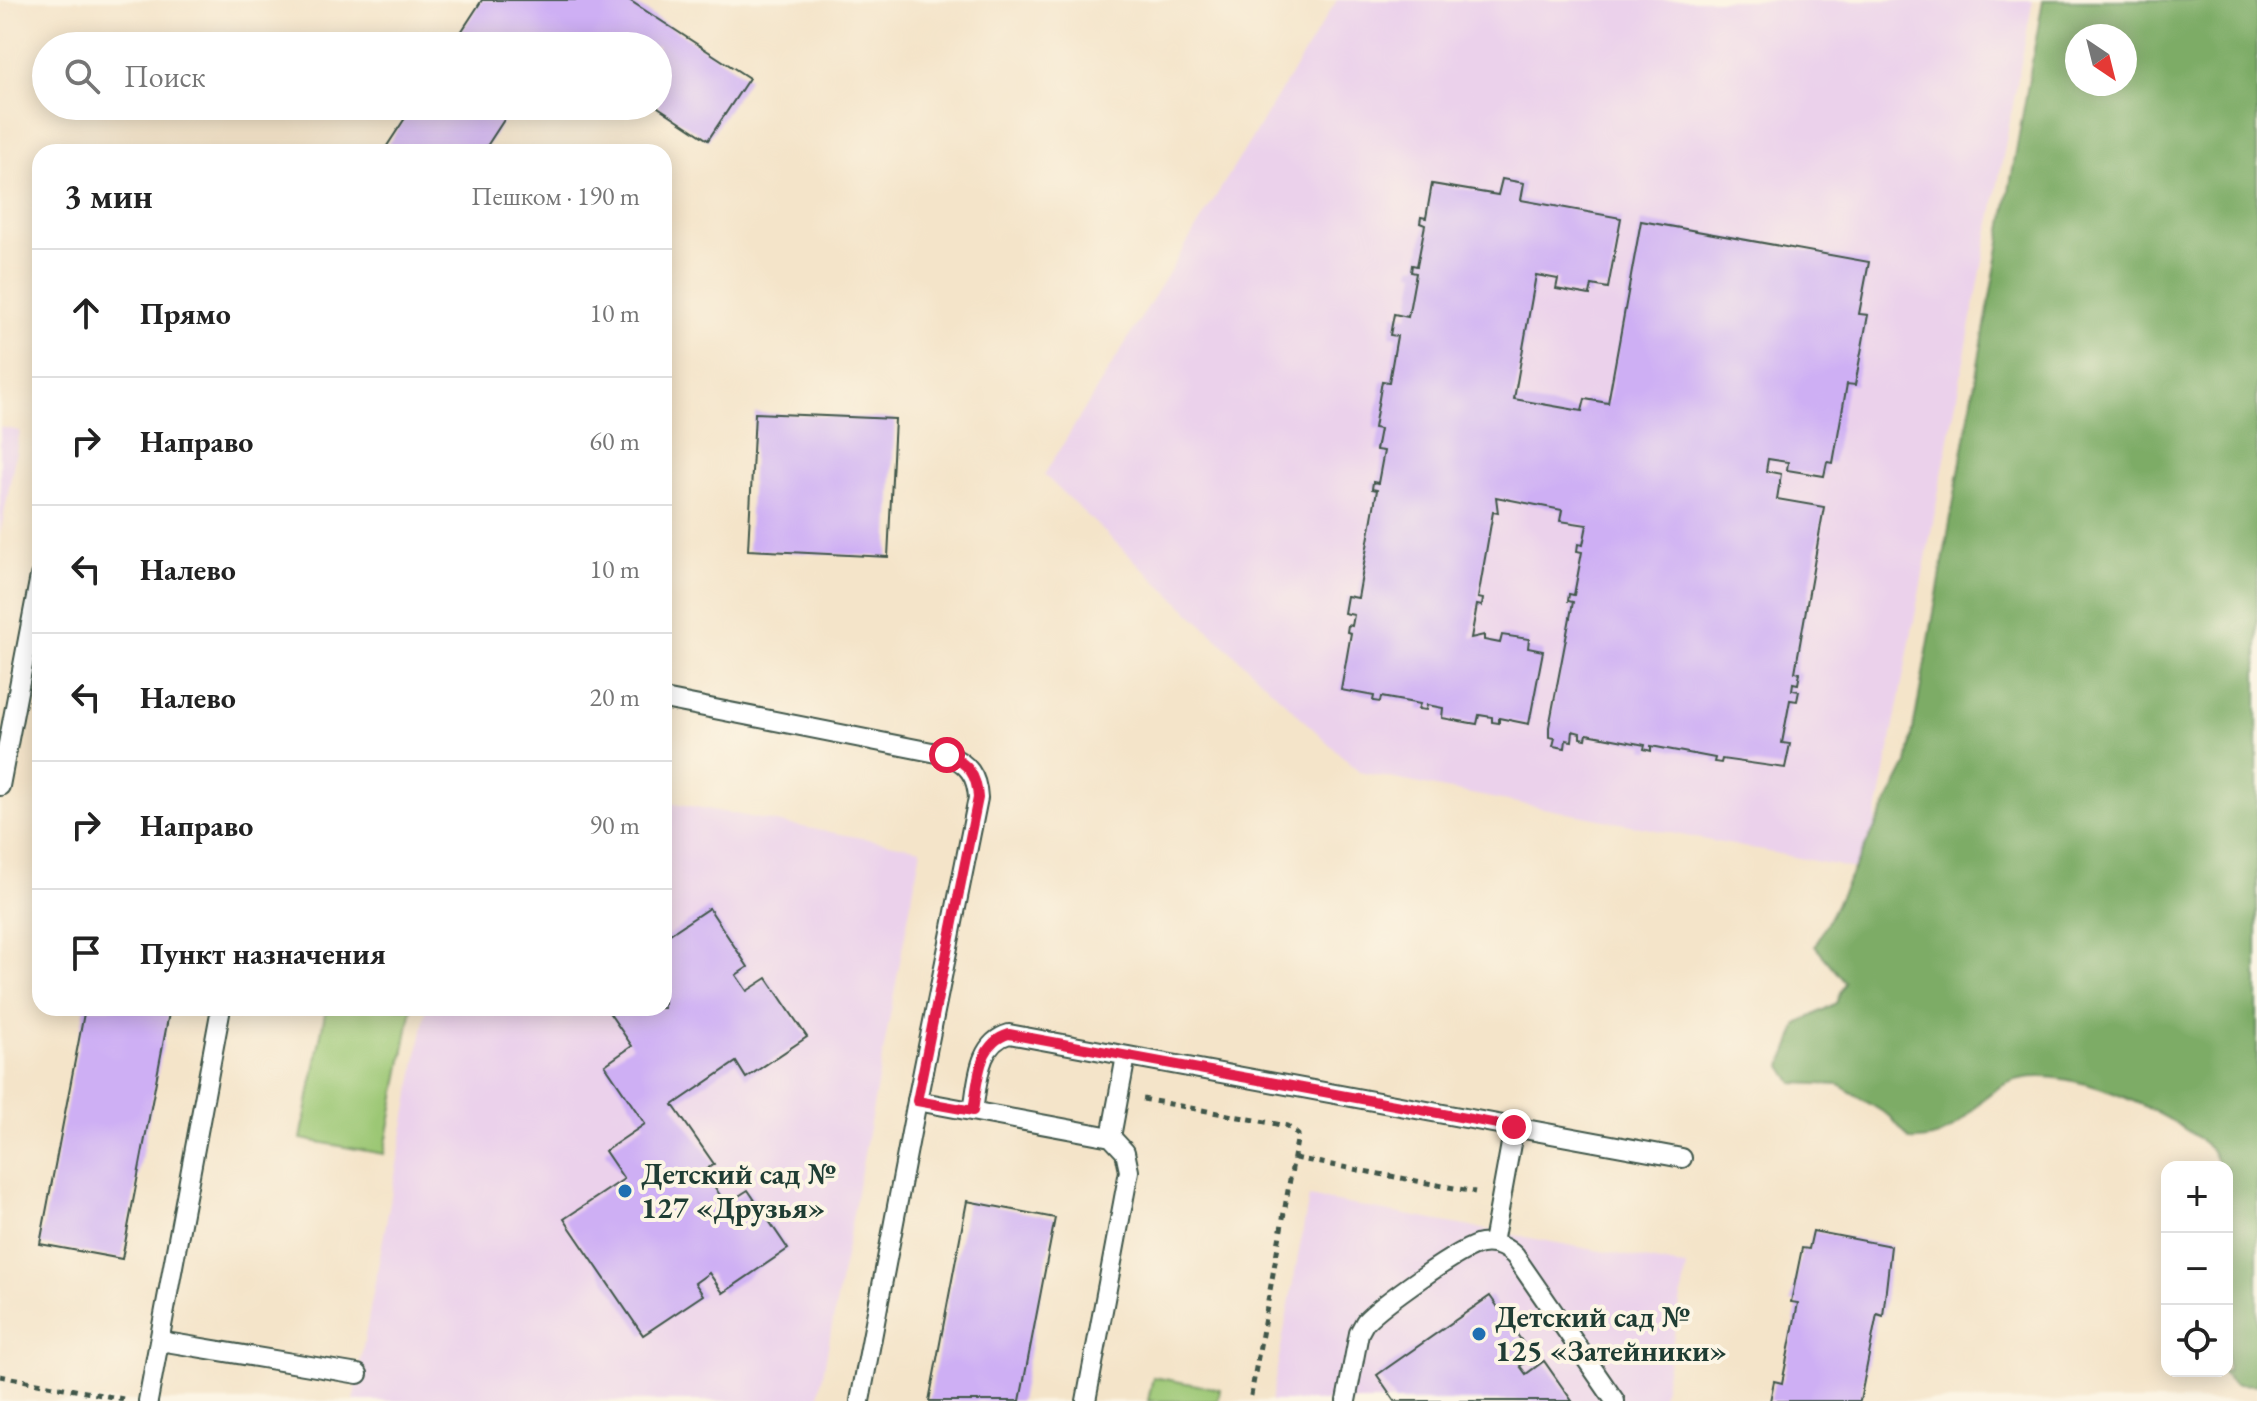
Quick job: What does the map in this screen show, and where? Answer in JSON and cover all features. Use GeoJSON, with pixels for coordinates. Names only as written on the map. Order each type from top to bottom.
{"type":"FeatureCollection","features":[{"type":"Feature","properties":{"kind":"lane"},"geometry":{"type":"LineString","coordinates":[[0,786],[32,619]]}},
{"type":"Feature","properties":{"kind":"lane"},"geometry":{"type":"LineString","coordinates":[[672,701],[947,755],[967,766],[973,774],[978,798],[860,1401]]}},
{"type":"Feature","properties":{"kind":"lane"},"geometry":{"type":"LineString","coordinates":[[148,1401],[220,1016]]}},
{"type":"Feature","properties":{"kind":"lane"},"geometry":{"type":"LineString","coordinates":[[973,1111],[983,1058],[993,1040],[1009,1034],[1682,1158]]}},
{"type":"Feature","properties":{"kind":"lane"},"geometry":{"type":"LineString","coordinates":[[1111,1137],[1126,1056]]}},
{"type":"Feature","properties":{"kind":"lane"},"geometry":{"type":"LineString","coordinates":[[917,1101],[1111,1137],[1125,1152],[1129,1171],[1086,1401]]}},
{"type":"Feature","properties":{"kind":"lane"},"geometry":{"type":"LineString","coordinates":[[1493,1243],[1514,1127]]}},
{"type":"Feature","properties":{"kind":"lane"},"geometry":{"type":"LineString","coordinates":[[1346,1401],[1359,1333],[1369,1317],[1463,1251],[1476,1245],[1493,1243],[1515,1256],[1615,1401]]}},
{"type":"Feature","properties":{"kind":"lane"},"geometry":{"type":"LineString","coordinates":[[160,1341],[358,1374]]}},
{"type":"Feature","properties":{"kind":"path"},"geometry":{"type":"LineString","coordinates":[[1119,1095],[1287,1126],[1298,1135],[1250,1401]]}},
{"type":"Feature","properties":{"kind":"path"},"geometry":{"type":"LineString","coordinates":[[1295,1158],[1502,1196]]}},
{"type":"Feature","properties":{"kind":"path"},"geometry":{"type":"LineString","coordinates":[[0,1376],[132,1401]]}},
{"type":"Feature","properties":{"kind":"shaded area"},"geometry":{"type":"Polygon","coordinates":[[[1337,0],[2033,0],[1866,871],[1359,772],[1044,475],[1337,0]]]}},
{"type":"Feature","properties":{"kind":"shaded area"},"geometry":{"type":"Polygon","coordinates":[[[0,427],[20,431],[0,535],[0,427]]]}},
{"type":"Feature","properties":{"kind":"shaded area","name":"Детский сад № 127 «Друзья»"},"geometry":{"type":"Polygon","coordinates":[[[672,802],[921,849],[818,1401],[353,1401],[425,1016],[672,1016],[672,802]]]}},
{"type":"Feature","properties":{"kind":"shaded area","name":"Детский сад № 125 «Затейники»"},"geometry":{"type":"Polygon","coordinates":[[[1309,1197],[1687,1267],[1661,1401],[1271,1401],[1309,1197]]]}},
{"type":"Feature","properties":{"kind":"green space"},"geometry":{"type":"Polygon","coordinates":[[[2043,0],[2257,0],[2257,1385],[2235,1384],[2226,1377],[2233,1377],[2233,1161],[2216,1161],[2210,1148],[2190,1132],[2141,1105],[2114,1093],[2058,1078],[2032,1077],[2010,1082],[1996,1089],[1942,1135],[1910,1140],[1891,1117],[1839,1085],[1793,1083],[1782,1066],[1798,1024],[1836,1003],[1845,982],[1815,946],[1907,764],[2043,0]]]}},
{"type":"Feature","properties":{"kind":"green space"},"geometry":{"type":"Polygon","coordinates":[[[324,1016],[410,1016],[384,1154],[301,1139],[324,1016]]]}},
{"type":"Feature","properties":{"kind":"green space"},"geometry":{"type":"Polygon","coordinates":[[[1153,1377],[1220,1389],[1218,1401],[1148,1401],[1153,1377]]]}},
{"type":"Feature","properties":{"kind":"building"},"geometry":{"type":"Polygon","coordinates":[[[482,0],[629,0],[749,78],[708,140],[672,116],[672,32],[461,32],[482,0]]]}},
{"type":"Feature","properties":{"kind":"building"},"geometry":{"type":"Polygon","coordinates":[[[404,120],[504,120],[488,144],[388,144],[404,120]]]}},
{"type":"Feature","properties":{"kind":"building"},"geometry":{"type":"Polygon","coordinates":[[[1502,179],[1524,183],[1521,200],[1621,218],[1608,288],[1592,285],[1590,295],[1556,289],[1558,279],[1536,275],[1514,399],[1582,411],[1585,399],[1608,403],[1641,221],[1869,262],[1859,314],[1868,315],[1855,385],[1847,384],[1833,463],[1827,462],[1824,476],[1787,470],[1788,462],[1768,459],[1766,471],[1781,474],[1777,499],[1824,507],[1795,672],[1800,673],[1798,684],[1793,683],[1792,690],[1799,691],[1797,701],[1790,700],[1782,743],[1790,744],[1785,768],[1722,759],[1721,763],[1714,762],[1715,758],[1651,746],[1651,751],[1644,749],[1645,745],[1587,734],[1586,739],[1580,738],[1580,733],[1573,731],[1572,741],[1566,740],[1565,748],[1553,746],[1555,738],[1549,737],[1549,727],[1573,602],[1568,601],[1569,594],[1574,595],[1582,552],[1577,551],[1578,544],[1583,545],[1587,525],[1560,521],[1562,510],[1496,497],[1498,513],[1493,512],[1478,598],[1483,599],[1482,606],[1477,605],[1471,638],[1484,635],[1484,640],[1500,643],[1502,635],[1529,639],[1528,648],[1543,651],[1529,724],[1499,718],[1499,723],[1492,722],[1492,717],[1479,715],[1477,724],[1442,718],[1443,708],[1427,705],[1426,710],[1418,709],[1420,704],[1381,697],[1380,702],[1373,701],[1374,696],[1341,690],[1351,633],[1347,632],[1348,625],[1352,626],[1354,615],[1344,613],[1347,596],[1358,598],[1377,490],[1372,489],[1373,482],[1378,483],[1384,451],[1376,450],[1380,429],[1374,428],[1382,381],[1389,382],[1397,336],[1390,335],[1394,314],[1408,317],[1416,273],[1411,272],[1412,265],[1417,266],[1425,225],[1420,223],[1421,217],[1426,218],[1432,184],[1498,195],[1502,179]]]}},
{"type":"Feature","properties":{"kind":"building"},"geometry":{"type":"Polygon","coordinates":[[[755,413],[895,419],[888,557],[748,550],[755,413]]]}},
{"type":"Feature","properties":{"kind":"building"},"geometry":{"type":"Polygon","coordinates":[[[709,908],[748,967],[736,975],[747,991],[767,978],[807,1037],[746,1078],[736,1062],[673,1105],[714,1164],[704,1171],[726,1204],[748,1190],[788,1249],[723,1293],[709,1273],[695,1283],[703,1295],[643,1335],[564,1219],[624,1179],[605,1151],[645,1124],[605,1065],[632,1046],[611,1016],[672,1016],[672,933],[709,908]]]}},
{"type":"Feature","properties":{"kind":"building"},"geometry":{"type":"Polygon","coordinates":[[[83,1016],[168,1016],[122,1259],[40,1244],[83,1016]]]}},
{"type":"Feature","properties":{"kind":"building"},"geometry":{"type":"Polygon","coordinates":[[[967,1201],[1055,1218],[1020,1401],[929,1401],[967,1201]]]}},
{"type":"Feature","properties":{"kind":"building"},"geometry":{"type":"Polygon","coordinates":[[[1813,1231],[1891,1246],[1883,1316],[1877,1314],[1860,1401],[1770,1401],[1774,1381],[1782,1383],[1798,1303],[1791,1302],[1802,1248],[1809,1249],[1813,1231]]]}},
{"type":"Feature","properties":{"kind":"building"},"geometry":{"type":"Polygon","coordinates":[[[1490,1296],[1533,1357],[1520,1366],[1526,1374],[1544,1361],[1572,1401],[1395,1401],[1377,1375],[1490,1296]]]}},
{"type":"Feature","properties":{"kind":"place","name":"Детский сад № 127 «Друзья»"},"geometry":{"type":"Point","coordinates":[625,1191]}},
{"type":"Feature","properties":{"kind":"place","name":"Детский сад № 125 «Затейники»"},"geometry":{"type":"Point","coordinates":[1479,1334]}},
{"type":"Feature","properties":{"kind":"route"},"geometry":{"type":"LineString","coordinates":[[947,755],[967,766],[973,774],[978,798],[917,1101],[973,1111],[986,1049],[993,1040],[1009,1034],[1514,1127]]}}]}
